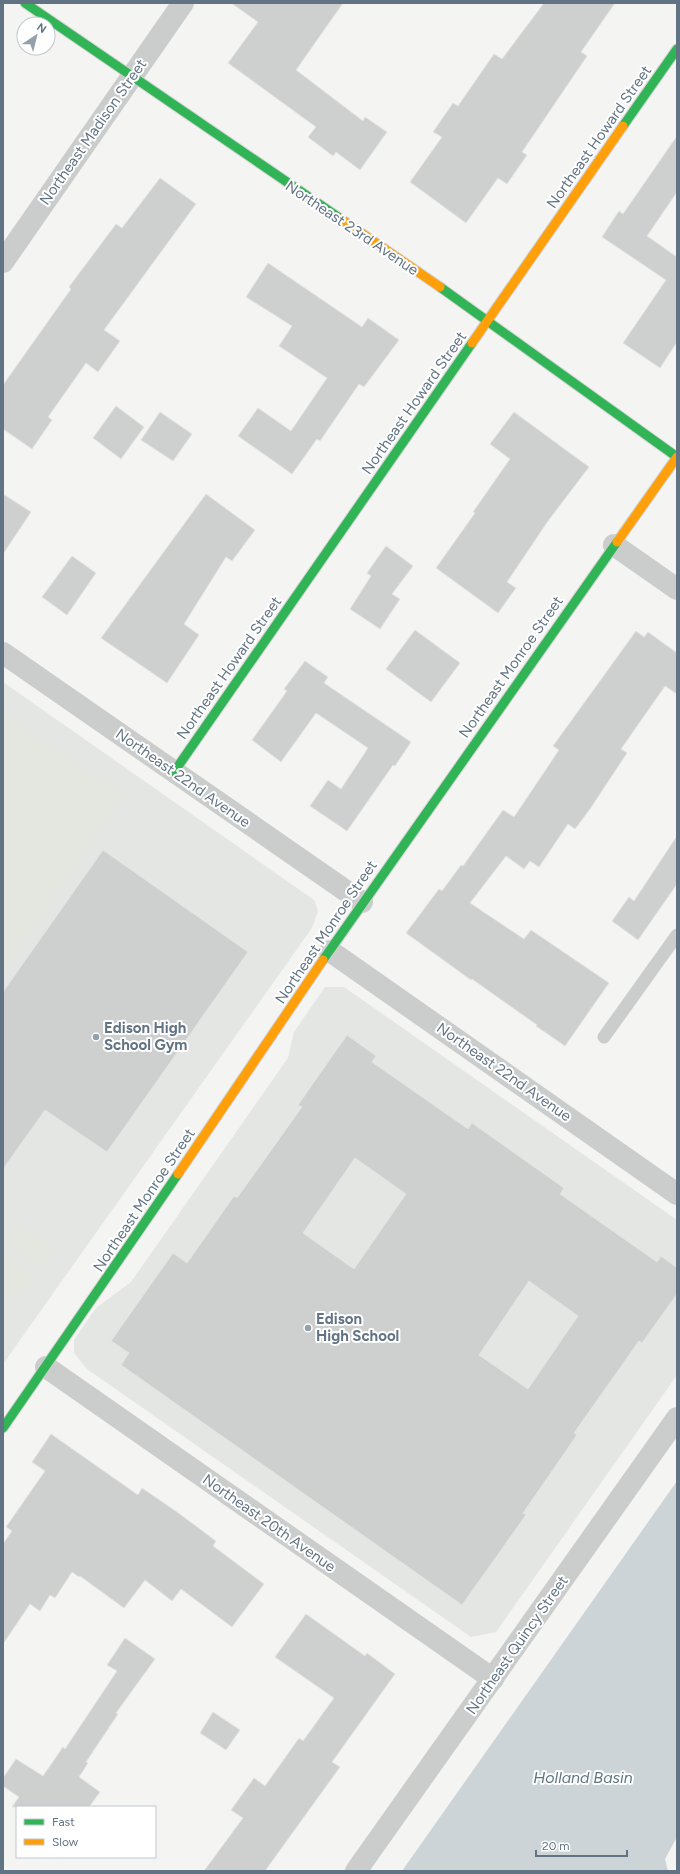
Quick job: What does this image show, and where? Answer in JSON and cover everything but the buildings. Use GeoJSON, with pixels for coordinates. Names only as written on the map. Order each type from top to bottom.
{"type":"FeatureCollection","features":[{"type":"Feature","properties":{"kind":"street","name":"Northeast 23rd Avenue"},"geometry":{"type":"LineString","coordinates":[[25,3],[489,321],[677,457]]}},
{"type":"Feature","properties":{"kind":"street","name":"Northeast Madison Street"},"geometry":{"type":"LineString","coordinates":[[3,262],[183,3]]}},
{"type":"Feature","properties":{"kind":"street","name":"Northeast Howard Street"},"geometry":{"type":"LineString","coordinates":[[174,772],[677,49]]}},
{"type":"Feature","properties":{"kind":"street","name":"Northeast Monroe Street"},"geometry":{"type":"LineString","coordinates":[[3,1428],[109,1276],[362,902],[677,457]]}},
{"type":"Feature","properties":{"kind":"street"},"geometry":{"type":"LineString","coordinates":[[614,545],[677,589]]}},
{"type":"Feature","properties":{"kind":"street","name":"Northeast 22nd Avenue"},"geometry":{"type":"LineString","coordinates":[[3,653],[362,902]]}},
{"type":"Feature","properties":{"kind":"street","name":"Northeast 22nd Avenue"},"geometry":{"type":"LineString","coordinates":[[330,951],[677,1194]]}},
{"type":"Feature","properties":{"kind":"street","name":"Northeast 20th Avenue"},"geometry":{"type":"LineString","coordinates":[[46,1367],[493,1679]]}},
{"type":"Feature","properties":{"kind":"street","name":"Northeast Quincy Street"},"geometry":{"type":"LineString","coordinates":[[356,1871],[677,1418]]}},
{"type":"Feature","properties":{"kind":"lane"},"geometry":{"type":"LineString","coordinates":[[604,1037],[677,935]]}},
{"type":"Feature","properties":{"kind":"shaded area"},"geometry":{"type":"Polygon","coordinates":[[[3,682],[314,900],[318,911],[312,928],[3,1364],[3,682]]]}},
{"type":"Feature","properties":{"kind":"shaded area"},"geometry":{"type":"Polygon","coordinates":[[[3,712],[124,796],[3,972],[3,712]]]}},
{"type":"Feature","properties":{"kind":"shaded area","name":"Edison High School"},"geometry":{"type":"Polygon","coordinates":[[[325,987],[344,987],[677,1220],[677,1375],[496,1632],[471,1637],[87,1369],[74,1353],[74,1340],[96,1308],[131,1282],[288,1058],[294,1032],[325,987]]]}},
{"type":"Feature","properties":{"kind":"shaded area"},"geometry":{"type":"Polygon","coordinates":[[[15,1221],[56,1249],[43,1267],[3,1240],[15,1221]]]}},
{"type":"Feature","properties":{"kind":"shaded area"},"geometry":{"type":"Polygon","coordinates":[[[3,1253],[35,1275],[17,1302],[3,1293],[3,1253]]]}},
{"type":"Feature","properties":{"kind":"water","name":"Holland Basin"},"geometry":{"type":"Polygon","coordinates":[[[677,1481],[677,1837],[665,1859],[668,1871],[402,1871],[677,1481]]]}},
{"type":"Feature","properties":{"kind":"traffic: fast"},"geometry":{"type":"LineString","coordinates":[[25,3],[341,219]]}},
{"type":"Feature","properties":{"kind":"traffic: fast"},"geometry":{"type":"LineString","coordinates":[[623,126],[677,49]]}},
{"type":"Feature","properties":{"kind":"traffic: fast"},"geometry":{"type":"LineString","coordinates":[[440,287],[677,457]]}},
{"type":"Feature","properties":{"kind":"traffic: fast"},"geometry":{"type":"LineString","coordinates":[[174,772],[472,343]]}},
{"type":"Feature","properties":{"kind":"traffic: fast"},"geometry":{"type":"LineString","coordinates":[[323,960],[617,542]]}},
{"type":"Feature","properties":{"kind":"traffic: fast"},"geometry":{"type":"LineString","coordinates":[[3,1428],[178,1174]]}},
{"type":"Feature","properties":{"kind":"traffic: slow"},"geometry":{"type":"LineString","coordinates":[[472,343],[623,126]]}},
{"type":"Feature","properties":{"kind":"traffic: slow"},"geometry":{"type":"LineString","coordinates":[[341,219],[440,287]]}},
{"type":"Feature","properties":{"kind":"traffic: slow"},"geometry":{"type":"LineString","coordinates":[[617,542],[677,457]]}},
{"type":"Feature","properties":{"kind":"traffic: slow"},"geometry":{"type":"LineString","coordinates":[[178,1174],[323,960]]}},
{"type":"Feature","properties":{"kind":"place","name":"Edison High School Gym"},"geometry":{"type":"Point","coordinates":[96,1037]}},
{"type":"Feature","properties":{"kind":"place","name":"Edison High School"},"geometry":{"type":"Point","coordinates":[308,1328]}}]}
